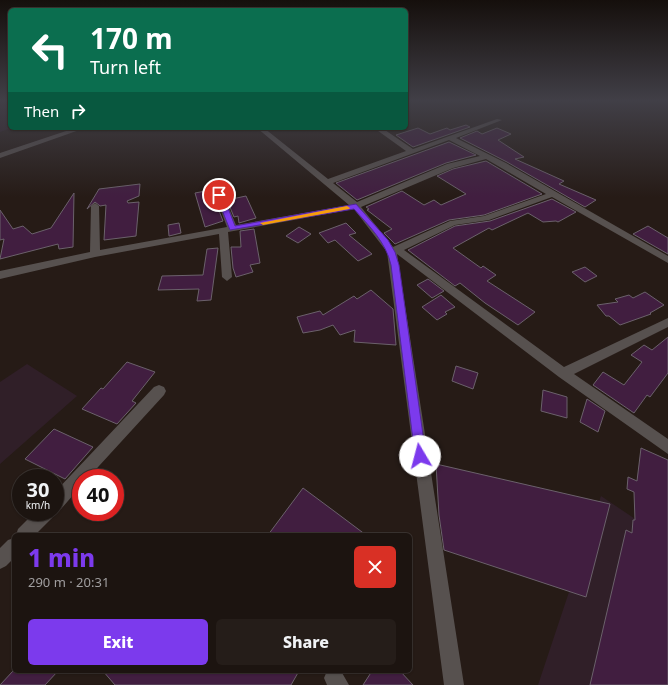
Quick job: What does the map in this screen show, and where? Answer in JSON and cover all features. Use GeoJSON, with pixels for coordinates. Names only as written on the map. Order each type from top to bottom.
{"type":"FeatureCollection","features":[{"type":"Feature","properties":{"kind":"street"},"geometry":{"type":"LineString","coordinates":[[0,156],[42,142],[63,133]]}},
{"type":"Feature","properties":{"kind":"street"},"geometry":{"type":"LineString","coordinates":[[270,133],[356,206],[395,251],[668,447]]}},
{"type":"Feature","properties":{"kind":"street"},"geometry":{"type":"LineString","coordinates":[[384,133],[413,152]]}},
{"type":"Feature","properties":{"kind":"street"},"geometry":{"type":"LineString","coordinates":[[328,182],[463,133]]}},
{"type":"Feature","properties":{"kind":"street"},"geometry":{"type":"LineString","coordinates":[[450,138],[487,157],[668,260]]}},
{"type":"Feature","properties":{"kind":"street"},"geometry":{"type":"LineString","coordinates":[[42,142],[50,147]]}},
{"type":"Feature","properties":{"kind":"street"},"geometry":{"type":"LineString","coordinates":[[0,275],[95,254],[356,206],[461,162],[487,157]]}},
{"type":"Feature","properties":{"kind":"street"},"geometry":{"type":"LineString","coordinates":[[215,184],[228,230],[227,278]]}},
{"type":"Feature","properties":{"kind":"street"},"geometry":{"type":"LineString","coordinates":[[395,251],[453,222],[486,218],[553,194]]}},
{"type":"Feature","properties":{"kind":"street"},"geometry":{"type":"LineString","coordinates":[[95,206],[95,254]]}},
{"type":"Feature","properties":{"kind":"street"},"geometry":{"type":"LineString","coordinates":[[395,251],[410,387],[454,685]]}},
{"type":"Feature","properties":{"kind":"street"},"geometry":{"type":"LineString","coordinates":[[564,373],[667,323]]}},
{"type":"Feature","properties":{"kind":"street"},"geometry":{"type":"LineString","coordinates":[[64,492],[159,391]]}},
{"type":"Feature","properties":{"kind":"street"},"geometry":{"type":"LineString","coordinates":[[26,533],[37,521]]}},
{"type":"Feature","properties":{"kind":"street"},"geometry":{"type":"LineString","coordinates":[[0,560],[12,548]]}},
{"type":"Feature","properties":{"kind":"shaded area"},"geometry":{"type":"Polygon","coordinates":[[[27,364],[77,396],[0,464],[0,382],[27,364]]]}},
{"type":"Feature","properties":{"kind":"shaded area"},"geometry":{"type":"Polygon","coordinates":[[[601,496],[668,541],[668,685],[538,685],[601,496]]]}},
{"type":"Feature","properties":{"kind":"building"},"geometry":{"type":"Polygon","coordinates":[[[402,133],[453,133],[413,147],[396,135],[402,133]]]}},
{"type":"Feature","properties":{"kind":"building"},"geometry":{"type":"Polygon","coordinates":[[[472,133],[511,134],[498,140],[524,157],[515,159],[564,181],[559,184],[596,200],[585,207],[507,162],[460,138],[472,133]]]}},
{"type":"Feature","properties":{"kind":"building"},"geometry":{"type":"Polygon","coordinates":[[[449,142],[476,155],[446,163],[357,200],[336,183],[449,142]]]}},
{"type":"Feature","properties":{"kind":"building"},"geometry":{"type":"Polygon","coordinates":[[[486,161],[542,194],[484,215],[449,220],[395,244],[384,233],[392,229],[367,210],[369,209],[366,207],[402,191],[424,205],[434,200],[441,205],[466,194],[437,176],[453,169],[486,161]]]}},
{"type":"Feature","properties":{"kind":"building"},"geometry":{"type":"Polygon","coordinates":[[[140,184],[139,196],[127,201],[128,203],[139,202],[136,236],[104,240],[106,205],[100,206],[95,202],[87,209],[99,189],[140,184]]]}},
{"type":"Feature","properties":{"kind":"building"},"geometry":{"type":"Polygon","coordinates":[[[211,190],[223,221],[205,227],[195,193],[211,190]]]}},
{"type":"Feature","properties":{"kind":"building"},"geometry":{"type":"Polygon","coordinates":[[[74,193],[73,247],[59,249],[58,244],[0,259],[4,239],[0,240],[0,210],[13,229],[23,226],[32,234],[51,228],[74,193]]]}},
{"type":"Feature","properties":{"kind":"building"},"geometry":{"type":"Polygon","coordinates":[[[246,196],[256,218],[239,223],[238,216],[234,217],[227,200],[246,196]]]}},
{"type":"Feature","properties":{"kind":"building"},"geometry":{"type":"Polygon","coordinates":[[[552,199],[576,212],[558,222],[543,222],[528,213],[492,230],[489,228],[453,248],[481,268],[483,266],[496,275],[487,281],[535,312],[518,325],[485,303],[460,283],[455,286],[408,250],[455,226],[490,221],[552,199]]]}},
{"type":"Feature","properties":{"kind":"building"},"geometry":{"type":"Polygon","coordinates":[[[179,223],[181,233],[169,236],[168,225],[179,223]]]}},
{"type":"Feature","properties":{"kind":"building"},"geometry":{"type":"Polygon","coordinates":[[[346,223],[356,233],[349,235],[372,254],[358,261],[335,240],[328,243],[319,233],[346,223]]]}},
{"type":"Feature","properties":{"kind":"building"},"geometry":{"type":"Polygon","coordinates":[[[648,226],[668,238],[668,254],[633,234],[648,226]]]}},
{"type":"Feature","properties":{"kind":"building"},"geometry":{"type":"Polygon","coordinates":[[[299,227],[311,234],[298,243],[286,236],[299,227]]]}},
{"type":"Feature","properties":{"kind":"building"},"geometry":{"type":"Polygon","coordinates":[[[254,229],[260,263],[250,265],[253,272],[236,277],[233,268],[231,247],[241,247],[240,231],[254,229]]]}},
{"type":"Feature","properties":{"kind":"building"},"geometry":{"type":"Polygon","coordinates":[[[218,248],[211,300],[197,301],[199,289],[158,290],[162,276],[203,275],[207,249],[218,248]]]}},
{"type":"Feature","properties":{"kind":"building"},"geometry":{"type":"Polygon","coordinates":[[[585,267],[597,276],[585,282],[572,272],[585,267]]]}},
{"type":"Feature","properties":{"kind":"building"},"geometry":{"type":"Polygon","coordinates":[[[428,279],[444,291],[432,298],[417,285],[428,279]]]}},
{"type":"Feature","properties":{"kind":"building"},"geometry":{"type":"Polygon","coordinates":[[[371,290],[393,309],[396,345],[354,342],[355,330],[340,335],[333,325],[320,330],[303,333],[297,317],[320,311],[323,315],[354,296],[357,299],[371,290]]]}},
{"type":"Feature","properties":{"kind":"building"},"geometry":{"type":"Polygon","coordinates":[[[645,292],[664,305],[650,313],[651,314],[620,325],[609,316],[606,316],[597,305],[618,302],[615,299],[629,295],[633,298],[645,292]]]}},
{"type":"Feature","properties":{"kind":"building"},"geometry":{"type":"Polygon","coordinates":[[[441,295],[455,307],[445,312],[447,314],[437,320],[422,307],[441,295]]]}},
{"type":"Feature","properties":{"kind":"building"},"geometry":{"type":"Polygon","coordinates":[[[668,337],[668,373],[650,397],[647,395],[634,413],[593,385],[603,372],[624,385],[642,362],[631,355],[644,345],[652,350],[668,337]]]}},
{"type":"Feature","properties":{"kind":"building"},"geometry":{"type":"Polygon","coordinates":[[[127,362],[155,372],[132,401],[136,403],[117,424],[82,409],[101,388],[103,389],[127,362]]]}},
{"type":"Feature","properties":{"kind":"building"},"geometry":{"type":"Polygon","coordinates":[[[456,366],[478,373],[473,389],[452,381],[456,366]]]}},
{"type":"Feature","properties":{"kind":"building"},"geometry":{"type":"Polygon","coordinates":[[[543,390],[567,397],[567,418],[541,411],[543,390]]]}},
{"type":"Feature","properties":{"kind":"building"},"geometry":{"type":"Polygon","coordinates":[[[587,399],[605,411],[598,432],[580,422],[587,399]]]}},
{"type":"Feature","properties":{"kind":"building"},"geometry":{"type":"Polygon","coordinates":[[[54,429],[93,447],[74,469],[72,469],[65,479],[64,469],[45,469],[25,459],[54,429]]]}},
{"type":"Feature","properties":{"kind":"building"},"geometry":{"type":"Polygon","coordinates":[[[641,448],[668,460],[668,685],[590,685],[626,530],[632,533],[633,520],[635,520],[634,492],[627,489],[628,477],[637,481],[641,448]]]}},
{"type":"Feature","properties":{"kind":"building"},"geometry":{"type":"Polygon","coordinates":[[[436,464],[610,504],[586,597],[444,550],[439,515],[436,464]]]}},
{"type":"Feature","properties":{"kind":"building"},"geometry":{"type":"Polygon","coordinates":[[[303,488],[363,533],[269,533],[303,488]]]}},
{"type":"Feature","properties":{"kind":"building"},"geometry":{"type":"Polygon","coordinates":[[[12,672],[56,673],[45,685],[0,685],[12,672]]]}},
{"type":"Feature","properties":{"kind":"building"},"geometry":{"type":"Polygon","coordinates":[[[105,673],[298,673],[291,685],[115,685],[105,673]]]}},
{"type":"Feature","properties":{"kind":"building"},"geometry":{"type":"Polygon","coordinates":[[[371,673],[402,673],[413,685],[363,685],[371,673]]]}},
{"type":"Feature","properties":{"kind":"slow traffic"},"geometry":{"type":"LineString","coordinates":[[263,223],[347,208]]}},
{"type":"Feature","properties":{"kind":"route"},"geometry":{"type":"LineString","coordinates":[[219,195],[233,229],[356,206],[385,242],[392,252],[395,265],[420,456]]}}]}
